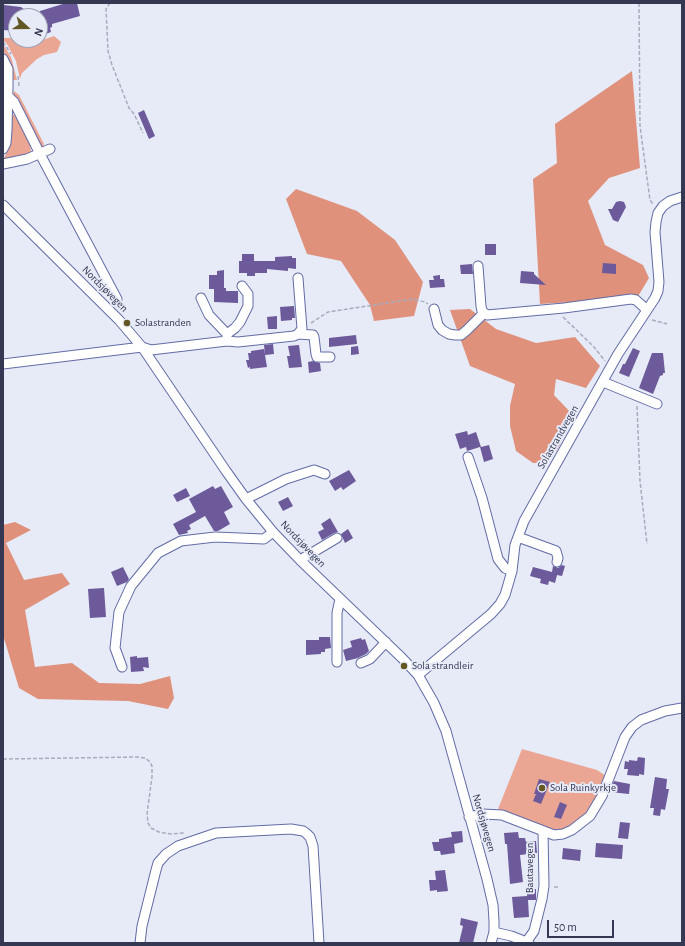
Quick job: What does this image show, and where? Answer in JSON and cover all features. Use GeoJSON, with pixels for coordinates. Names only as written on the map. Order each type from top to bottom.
{"type":"FeatureCollection","features":[{"type":"Feature","properties":{"kind":"street"},"geometry":{"type":"LineString","coordinates":[[3,59],[8,69],[8,130],[6,143],[3,149]]}},
{"type":"Feature","properties":{"kind":"street"},"geometry":{"type":"LineString","coordinates":[[7,95],[14,102],[117,299]]}},
{"type":"Feature","properties":{"kind":"street"},"geometry":{"type":"LineString","coordinates":[[3,164],[27,159],[50,149]]}},
{"type":"Feature","properties":{"kind":"street"},"geometry":{"type":"LineString","coordinates":[[658,213],[663,206],[670,201],[682,197]]}},
{"type":"Feature","properties":{"kind":"street","name":"Nordsjøvegen"},"geometry":{"type":"LineString","coordinates":[[3,205],[119,320],[142,347],[246,499],[273,532],[418,675],[434,703],[446,731],[470,817],[493,905],[494,932],[492,943]]}},
{"type":"Feature","properties":{"kind":"street","name":"Solastrandvegen"},"geometry":{"type":"LineString","coordinates":[[418,675],[492,614],[505,595],[512,571],[518,537],[532,504],[618,354],[658,291],[659,282],[655,232],[658,213]]}},
{"type":"Feature","properties":{"kind":"street"},"geometry":{"type":"LineString","coordinates":[[478,266],[481,306],[484,314]]}},
{"type":"Feature","properties":{"kind":"street"},"geometry":{"type":"LineString","coordinates":[[298,278],[300,332]]}},
{"type":"Feature","properties":{"kind":"street"},"geometry":{"type":"LineString","coordinates":[[227,338],[240,322],[248,306],[248,294],[242,286]]}},
{"type":"Feature","properties":{"kind":"street"},"geometry":{"type":"LineString","coordinates":[[201,298],[209,315],[224,329],[227,338]]}},
{"type":"Feature","properties":{"kind":"street"},"geometry":{"type":"LineString","coordinates":[[484,314],[493,316],[631,299],[636,300],[646,310]]}},
{"type":"Feature","properties":{"kind":"street"},"geometry":{"type":"LineString","coordinates":[[434,309],[438,325],[442,330],[455,336],[460,335],[467,330],[484,314]]}},
{"type":"Feature","properties":{"kind":"street"},"geometry":{"type":"LineString","coordinates":[[3,364],[142,347],[151,350],[227,338],[238,342],[266,340],[300,332],[313,335],[317,357],[330,357]]}},
{"type":"Feature","properties":{"kind":"street"},"geometry":{"type":"LineString","coordinates":[[603,382],[658,404]]}},
{"type":"Feature","properties":{"kind":"street"},"geometry":{"type":"LineString","coordinates":[[468,457],[482,498],[498,559],[501,565],[512,571]]}},
{"type":"Feature","properties":{"kind":"street"},"geometry":{"type":"LineString","coordinates":[[246,499],[286,479],[314,470],[325,474]]}},
{"type":"Feature","properties":{"kind":"street"},"geometry":{"type":"LineString","coordinates":[[122,667],[115,648],[119,612],[131,586],[158,553],[181,541],[216,537],[264,539],[273,532]]}},
{"type":"Feature","properties":{"kind":"street"},"geometry":{"type":"LineString","coordinates":[[518,537],[556,551],[558,558],[557,562]]}},
{"type":"Feature","properties":{"kind":"street"},"geometry":{"type":"LineString","coordinates":[[300,560],[336,538]]}},
{"type":"Feature","properties":{"kind":"street"},"geometry":{"type":"LineString","coordinates":[[337,662],[337,613],[340,599]]}},
{"type":"Feature","properties":{"kind":"street"},"geometry":{"type":"LineString","coordinates":[[362,663],[370,659],[386,642]]}},
{"type":"Feature","properties":{"kind":"street","name":"Bautavegen"},"geometry":{"type":"LineString","coordinates":[[528,942],[534,931],[544,886],[543,831],[554,835],[564,834],[572,830],[590,816],[602,796],[625,737],[632,727],[641,720],[665,710],[682,708]]}},
{"type":"Feature","properties":{"kind":"street"},"geometry":{"type":"LineString","coordinates":[[470,817],[484,814],[502,814],[543,831]]}},
{"type":"Feature","properties":{"kind":"street"},"geometry":{"type":"LineString","coordinates":[[140,943],[142,926],[158,863],[166,854],[178,846],[216,833],[291,829],[306,833],[310,837],[313,846],[319,943]]}},
{"type":"Feature","properties":{"kind":"street"},"geometry":{"type":"LineString","coordinates":[[494,932],[528,942]]}},
{"type":"Feature","properties":{"kind":"path"},"geometry":{"type":"LineString","coordinates":[[110,3],[106,9],[108,51],[129,108],[134,114],[143,133]]}},
{"type":"Feature","properties":{"kind":"path"},"geometry":{"type":"LineString","coordinates":[[639,3],[640,126],[650,200],[658,213]]}},
{"type":"Feature","properties":{"kind":"path"},"geometry":{"type":"LineString","coordinates":[[300,332],[328,312],[413,299],[425,302],[434,309]]}},
{"type":"Feature","properties":{"kind":"path"},"geometry":{"type":"LineString","coordinates":[[554,309],[594,347],[602,358]]}},
{"type":"Feature","properties":{"kind":"path"},"geometry":{"type":"LineString","coordinates":[[640,320],[651,320],[667,324]]}},
{"type":"Feature","properties":{"kind":"path"},"geometry":{"type":"LineString","coordinates":[[637,396],[640,481],[647,544]]}},
{"type":"Feature","properties":{"kind":"path"},"geometry":{"type":"LineString","coordinates":[[3,759],[145,758],[152,766],[147,814],[148,823],[151,828],[159,832],[186,834]]}},
{"type":"Feature","properties":{"kind":"shaded area"},"geometry":{"type":"Polygon","coordinates":[[[54,36],[61,42],[57,52],[44,55],[37,59],[22,73],[20,79],[16,61],[9,48],[48,48],[48,38],[54,36]]]}},
{"type":"Feature","properties":{"kind":"shaded area"},"geometry":{"type":"Polygon","coordinates":[[[4,38],[8,38],[8,46],[4,41],[4,38]]]}},
{"type":"Feature","properties":{"kind":"shaded area"},"geometry":{"type":"Polygon","coordinates":[[[3,44],[11,57],[17,80],[13,80],[12,78],[6,56],[3,51],[3,44]]]}},
{"type":"Feature","properties":{"kind":"shaded area"},"geometry":{"type":"Polygon","coordinates":[[[632,71],[640,168],[609,178],[588,201],[605,245],[643,265],[649,278],[637,298],[540,304],[533,179],[557,163],[555,124],[632,71]]]}},
{"type":"Feature","properties":{"kind":"shaded area"},"geometry":{"type":"Polygon","coordinates":[[[14,91],[19,95],[44,144],[43,147],[40,146],[13,95],[14,91]]]}},
{"type":"Feature","properties":{"kind":"shaded area"},"geometry":{"type":"Polygon","coordinates":[[[14,114],[30,144],[31,152],[29,154],[5,160],[4,158],[12,137],[12,116],[14,114]]]}},
{"type":"Feature","properties":{"kind":"shaded area"},"geometry":{"type":"Polygon","coordinates":[[[296,189],[357,211],[395,240],[423,282],[414,316],[374,321],[370,305],[341,261],[307,254],[286,199],[296,189]]]}},
{"type":"Feature","properties":{"kind":"shaded area"},"geometry":{"type":"Polygon","coordinates":[[[470,309],[496,329],[536,343],[575,337],[600,366],[586,388],[556,379],[554,395],[572,414],[558,449],[542,463],[533,463],[516,451],[510,426],[510,406],[515,384],[470,366],[450,310],[470,309]]]}},
{"type":"Feature","properties":{"kind":"shaded area"},"geometry":{"type":"Polygon","coordinates":[[[15,522],[31,530],[6,543],[24,580],[62,573],[70,584],[25,610],[35,667],[72,663],[99,683],[140,684],[170,676],[174,698],[168,709],[128,701],[38,699],[19,688],[3,635],[3,525],[15,522]]]}},
{"type":"Feature","properties":{"kind":"shaded area"},"geometry":{"type":"Polygon","coordinates":[[[522,749],[597,770],[606,776],[592,807],[587,814],[564,831],[558,832],[498,809],[522,749]]]}},
{"type":"Feature","properties":{"kind":"building"},"geometry":{"type":"Polygon","coordinates":[[[66,3],[77,3],[80,16],[52,24],[52,27],[50,28],[51,32],[48,33],[48,9],[66,3]]]}},
{"type":"Feature","properties":{"kind":"building"},"geometry":{"type":"Polygon","coordinates":[[[4,5],[22,8],[8,8],[8,30],[3,30],[4,5]]]}},
{"type":"Feature","properties":{"kind":"building"},"geometry":{"type":"Polygon","coordinates":[[[144,110],[155,136],[149,139],[138,113],[144,110]]]}},
{"type":"Feature","properties":{"kind":"building"},"geometry":{"type":"Polygon","coordinates":[[[616,202],[624,202],[626,207],[618,222],[613,220],[608,209],[612,209],[616,202]]]}},
{"type":"Feature","properties":{"kind":"building"},"geometry":{"type":"Polygon","coordinates":[[[485,244],[496,244],[496,255],[485,255],[485,244]]]}},
{"type":"Feature","properties":{"kind":"building"},"geometry":{"type":"Polygon","coordinates":[[[242,254],[254,254],[254,261],[275,261],[275,257],[292,256],[292,258],[296,258],[296,269],[288,268],[288,271],[267,269],[267,273],[255,273],[255,276],[247,276],[247,273],[239,273],[239,261],[242,261],[242,254]]]}},
{"type":"Feature","properties":{"kind":"building"},"geometry":{"type":"Polygon","coordinates":[[[603,263],[616,264],[616,274],[602,273],[603,263]]]}},
{"type":"Feature","properties":{"kind":"building"},"geometry":{"type":"Polygon","coordinates":[[[472,264],[473,274],[461,274],[460,265],[472,264]]]}},
{"type":"Feature","properties":{"kind":"building"},"geometry":{"type":"Polygon","coordinates":[[[224,270],[224,288],[226,288],[226,291],[238,291],[238,303],[214,302],[214,289],[209,289],[209,275],[217,275],[217,271],[224,270]]]}},
{"type":"Feature","properties":{"kind":"building"},"geometry":{"type":"Polygon","coordinates":[[[521,271],[534,272],[534,274],[546,285],[520,283],[521,271]]]}},
{"type":"Feature","properties":{"kind":"building"},"geometry":{"type":"Polygon","coordinates":[[[440,275],[440,279],[444,279],[445,287],[430,288],[429,280],[434,280],[433,276],[440,275]]]}},
{"type":"Feature","properties":{"kind":"building"},"geometry":{"type":"Polygon","coordinates":[[[294,306],[295,318],[292,318],[292,320],[281,321],[280,307],[294,306]]]}},
{"type":"Feature","properties":{"kind":"building"},"geometry":{"type":"Polygon","coordinates":[[[277,316],[277,329],[268,329],[267,317],[277,316]]]}},
{"type":"Feature","properties":{"kind":"building"},"geometry":{"type":"Polygon","coordinates":[[[356,335],[357,344],[329,347],[329,338],[356,335]]]}},
{"type":"Feature","properties":{"kind":"building"},"geometry":{"type":"Polygon","coordinates":[[[273,344],[274,354],[265,355],[264,345],[273,344]]]}},
{"type":"Feature","properties":{"kind":"building"},"geometry":{"type":"Polygon","coordinates":[[[299,345],[302,367],[289,368],[287,356],[290,356],[288,346],[299,345]]]}},
{"type":"Feature","properties":{"kind":"building"},"geometry":{"type":"Polygon","coordinates":[[[358,346],[359,354],[351,355],[351,347],[358,346]]]}},
{"type":"Feature","properties":{"kind":"building"},"geometry":{"type":"Polygon","coordinates":[[[633,348],[640,351],[629,377],[619,373],[633,348]]]}},
{"type":"Feature","properties":{"kind":"building"},"geometry":{"type":"Polygon","coordinates":[[[264,349],[267,367],[248,368],[246,360],[249,360],[248,353],[251,353],[251,351],[264,349]]]}},
{"type":"Feature","properties":{"kind":"building"},"geometry":{"type":"Polygon","coordinates":[[[652,353],[663,353],[665,373],[660,376],[653,394],[639,388],[652,353]]]}},
{"type":"Feature","properties":{"kind":"building"},"geometry":{"type":"Polygon","coordinates":[[[313,361],[320,363],[321,371],[309,373],[308,362],[313,361]]]}},
{"type":"Feature","properties":{"kind":"building"},"geometry":{"type":"Polygon","coordinates":[[[467,431],[468,435],[476,432],[481,447],[489,445],[493,459],[484,462],[480,447],[467,451],[466,447],[460,449],[455,434],[467,431]]]}},
{"type":"Feature","properties":{"kind":"building"},"geometry":{"type":"Polygon","coordinates":[[[349,470],[356,481],[343,490],[341,487],[335,491],[329,481],[349,470]]]}},
{"type":"Feature","properties":{"kind":"building"},"geometry":{"type":"Polygon","coordinates":[[[213,486],[215,489],[221,486],[233,507],[224,512],[230,524],[218,531],[214,531],[205,516],[189,525],[191,529],[187,531],[188,533],[179,535],[173,524],[196,512],[189,499],[213,486]]]}},
{"type":"Feature","properties":{"kind":"building"},"geometry":{"type":"Polygon","coordinates":[[[186,488],[190,496],[177,502],[173,495],[186,488]]]}},
{"type":"Feature","properties":{"kind":"building"},"geometry":{"type":"Polygon","coordinates":[[[288,497],[293,506],[283,511],[278,502],[288,497]]]}},
{"type":"Feature","properties":{"kind":"building"},"geometry":{"type":"Polygon","coordinates":[[[330,518],[338,532],[322,540],[318,532],[324,529],[321,524],[330,518]]]}},
{"type":"Feature","properties":{"kind":"building"},"geometry":{"type":"Polygon","coordinates":[[[348,529],[353,538],[345,543],[341,534],[348,529]]]}},
{"type":"Feature","properties":{"kind":"building"},"geometry":{"type":"Polygon","coordinates":[[[562,565],[565,566],[562,576],[557,575],[555,583],[549,581],[548,585],[540,583],[541,579],[530,576],[533,567],[552,572],[553,566],[558,568],[562,565]]]}},
{"type":"Feature","properties":{"kind":"building"},"geometry":{"type":"Polygon","coordinates":[[[123,567],[129,579],[127,582],[117,586],[111,572],[123,567]]]}},
{"type":"Feature","properties":{"kind":"building"},"geometry":{"type":"Polygon","coordinates":[[[104,588],[106,617],[90,618],[88,589],[104,588]]]}},
{"type":"Feature","properties":{"kind":"building"},"geometry":{"type":"Polygon","coordinates":[[[319,637],[330,637],[331,648],[325,649],[325,652],[321,652],[321,654],[306,655],[306,640],[319,640],[319,637]]]}},
{"type":"Feature","properties":{"kind":"building"},"geometry":{"type":"Polygon","coordinates":[[[361,638],[362,640],[365,639],[369,651],[358,658],[346,661],[343,650],[352,647],[350,641],[361,638]]]}},
{"type":"Feature","properties":{"kind":"building"},"geometry":{"type":"Polygon","coordinates":[[[137,656],[137,658],[148,657],[149,668],[143,667],[144,671],[131,672],[130,657],[137,656]]]}},
{"type":"Feature","properties":{"kind":"building"},"geometry":{"type":"Polygon","coordinates":[[[638,757],[645,758],[644,775],[627,775],[628,769],[624,769],[625,761],[637,761],[638,757]]]}},
{"type":"Feature","properties":{"kind":"building"},"geometry":{"type":"Polygon","coordinates":[[[655,777],[667,779],[666,789],[669,789],[665,810],[661,809],[660,816],[653,815],[654,808],[650,808],[655,777]]]}},
{"type":"Feature","properties":{"kind":"building","name":"Sola Ruinkyrkje"},"geometry":{"type":"Polygon","coordinates":[[[539,779],[550,782],[541,804],[533,801],[539,779]]]}},
{"type":"Feature","properties":{"kind":"building"},"geometry":{"type":"Polygon","coordinates":[[[614,781],[630,784],[629,794],[610,792],[614,781]]]}},
{"type":"Feature","properties":{"kind":"building"},"geometry":{"type":"Polygon","coordinates":[[[560,802],[567,805],[561,819],[554,817],[560,802]]]}},
{"type":"Feature","properties":{"kind":"building"},"geometry":{"type":"Polygon","coordinates":[[[620,822],[630,823],[628,839],[618,838],[620,822]]]}},
{"type":"Feature","properties":{"kind":"building"},"geometry":{"type":"Polygon","coordinates":[[[462,831],[463,842],[454,844],[455,853],[441,855],[440,851],[434,851],[432,842],[439,842],[439,839],[452,837],[451,832],[462,831]]]}},
{"type":"Feature","properties":{"kind":"building"},"geometry":{"type":"Polygon","coordinates":[[[518,832],[519,838],[525,838],[526,842],[536,841],[537,853],[520,855],[523,882],[510,884],[507,844],[505,844],[504,833],[518,832]]]}},
{"type":"Feature","properties":{"kind":"building"},"geometry":{"type":"Polygon","coordinates":[[[596,843],[623,845],[622,859],[595,857],[596,843]]]}},
{"type":"Feature","properties":{"kind":"building"},"geometry":{"type":"Polygon","coordinates":[[[563,848],[581,850],[580,861],[562,859],[563,848]]]}},
{"type":"Feature","properties":{"kind":"building"},"geometry":{"type":"Polygon","coordinates":[[[445,870],[448,891],[430,891],[429,880],[436,880],[435,871],[445,870]]]}},
{"type":"Feature","properties":{"kind":"building"},"geometry":{"type":"Polygon","coordinates":[[[527,889],[536,889],[536,900],[528,900],[529,917],[514,918],[512,897],[527,896],[527,889]]]}},
{"type":"Feature","properties":{"kind":"building"},"geometry":{"type":"Polygon","coordinates":[[[461,918],[478,922],[473,943],[459,943],[463,926],[460,925],[461,918]]]}},
{"type":"Feature","properties":{"kind":"place","name":"Solastranden"},"geometry":{"type":"Point","coordinates":[127,323]}},
{"type":"Feature","properties":{"kind":"place","name":"Sola strandleir"},"geometry":{"type":"Point","coordinates":[404,666]}},
{"type":"Feature","properties":{"kind":"place","name":"Sola Ruinkyrkje"},"geometry":{"type":"Point","coordinates":[542,788]}}]}
